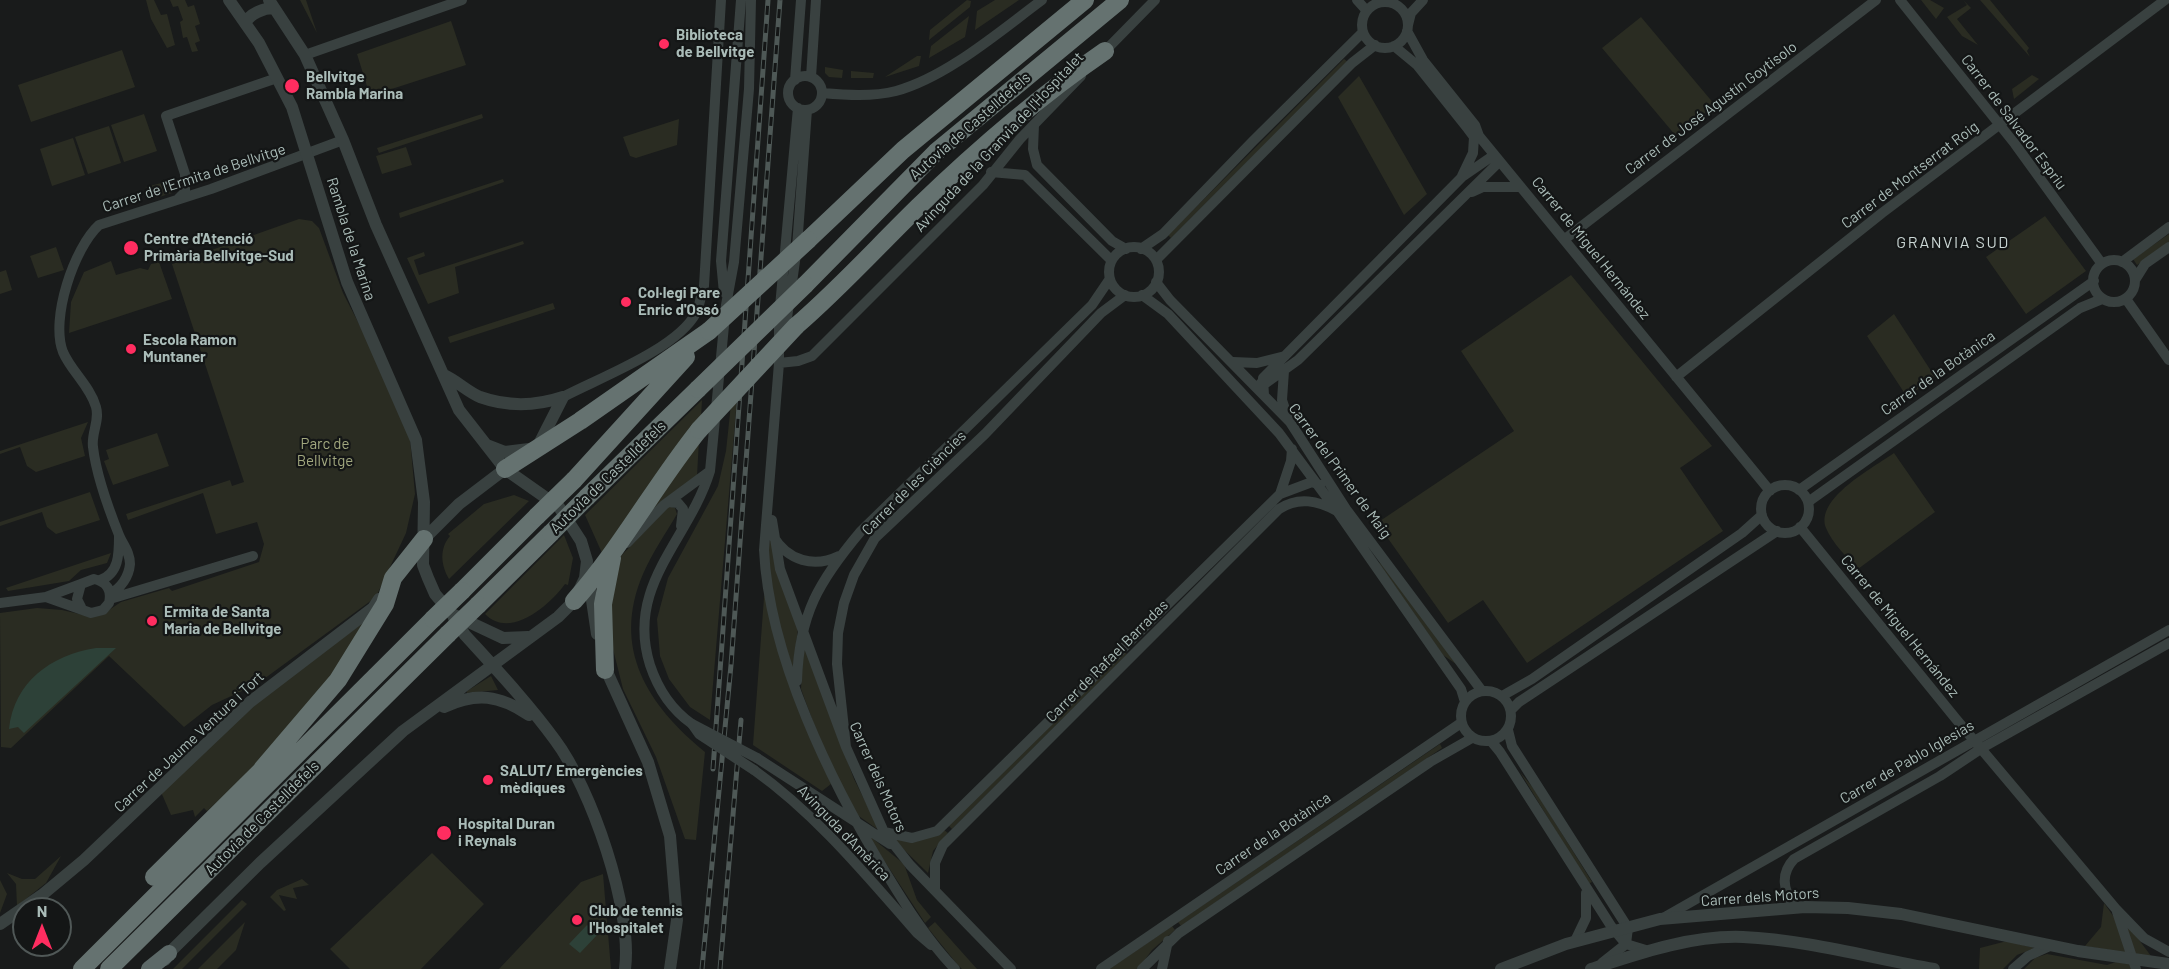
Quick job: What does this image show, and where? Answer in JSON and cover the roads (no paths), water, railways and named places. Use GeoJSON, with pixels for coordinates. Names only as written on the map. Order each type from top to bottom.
{"type":"FeatureCollection","features":[{"type":"Feature","properties":{"kind":"highway","name":"Autovia de Castelldefels"},"geometry":{"type":"LineString","coordinates":[[86,965],[574,480],[709,331],[928,128],[1085,0]]}},
{"type":"Feature","properties":{"kind":"highway","name":"Autovia de Castelldefels"},"geometry":{"type":"LineString","coordinates":[[109,969],[551,532],[805,285],[886,200],[983,111],[1120,0]]}},
{"type":"Feature","properties":{"kind":"highway"},"geometry":{"type":"LineString","coordinates":[[788,328],[822,304],[919,206],[993,137],[1105,51]]}},
{"type":"Feature","properties":{"kind":"highway"},"geometry":{"type":"LineString","coordinates":[[574,601],[612,555],[653,490],[699,430],[788,328],[850,263],[874,229],[886,200]]}},
{"type":"Feature","properties":{"kind":"highway"},"geometry":{"type":"LineString","coordinates":[[505,469],[709,331]]}},
{"type":"Feature","properties":{"kind":"highway"},"geometry":{"type":"LineString","coordinates":[[249,801],[255,777],[338,680],[385,604],[393,578],[424,539]]}},
{"type":"Feature","properties":{"kind":"highway"},"geometry":{"type":"LineString","coordinates":[[605,670],[603,604],[612,555]]}},
{"type":"Feature","properties":{"kind":"highway"},"geometry":{"type":"LineString","coordinates":[[86,965],[106,926],[308,726],[330,720]]}},
{"type":"Feature","properties":{"kind":"highway"},"geometry":{"type":"LineString","coordinates":[[149,969],[169,953]]}},
{"type":"Feature","properties":{"kind":"street","name":"Rambla de la Marina"},"geometry":{"type":"LineString","coordinates":[[229,0],[245,23],[292,107],[309,155],[347,282],[416,440],[424,502],[424,539]]}},
{"type":"Feature","properties":{"kind":"street"},"geometry":{"type":"LineString","coordinates":[[305,55],[462,0]]}},
{"type":"Feature","properties":{"kind":"street"},"geometry":{"type":"LineString","coordinates":[[444,375],[479,396],[505,404],[541,404],[563,397],[637,361],[673,338],[696,314],[704,286],[721,0]]}},
{"type":"Feature","properties":{"kind":"street","name":"Avinguda d'Amèrica"},"geometry":{"type":"LineString","coordinates":[[741,0],[747,101],[735,262],[726,305],[710,471],[701,494],[649,595],[645,640],[657,683],[670,703],[699,734],[754,770],[797,803],[838,844],[917,933],[938,951]]}},
{"type":"Feature","properties":{"kind":"street","name":"Avinguda d'Amèrica"},"geometry":{"type":"LineString","coordinates":[[726,305],[721,261],[727,184],[751,0]]}},
{"type":"Feature","properties":{"kind":"street"},"geometry":{"type":"LineString","coordinates":[[801,0],[795,80],[788,93],[793,105],[802,109],[819,103],[822,93],[819,84],[811,77]]}},
{"type":"Feature","properties":{"kind":"street"},"geometry":{"type":"LineString","coordinates":[[811,77],[816,0]]}},
{"type":"Feature","properties":{"kind":"street"},"geometry":{"type":"LineString","coordinates":[[822,93],[896,91],[922,80],[991,38],[1042,0]]}},
{"type":"Feature","properties":{"kind":"street","name":"Avinguda de la Granvia de l'Hospitalet"},"geometry":{"type":"LineString","coordinates":[[779,363],[806,360],[812,356],[983,185],[991,172],[1034,125],[1155,0]]}},
{"type":"Feature","properties":{"kind":"street"},"geometry":{"type":"LineString","coordinates":[[1358,0],[1366,10]]}},
{"type":"Feature","properties":{"kind":"street"},"geometry":{"type":"LineString","coordinates":[[1156,260],[1352,63],[1375,45],[1394,46],[1402,41],[1412,13],[1423,0]]}},
{"type":"Feature","properties":{"kind":"street","name":"Carrer de José Agustín Goytisolo"},"geometry":{"type":"LineString","coordinates":[[1565,239],[1876,0]]}},
{"type":"Feature","properties":{"kind":"street","name":"Carrer de Salvador Espriu"},"geometry":{"type":"LineString","coordinates":[[1900,0],[2000,125],[2103,264]]}},
{"type":"Feature","properties":{"kind":"street","name":"Carrer de Montserrat Roig"},"geometry":{"type":"LineString","coordinates":[[1676,377],[1882,213],[2165,0]]}},
{"type":"Feature","properties":{"kind":"street"},"geometry":{"type":"LineString","coordinates":[[1375,45],[1363,32],[1362,22],[1366,10],[1376,4],[1392,1],[1406,15],[1407,28]]}},
{"type":"Feature","properties":{"kind":"street","name":"Rambla de la Marina"},"geometry":{"type":"LineString","coordinates":[[245,23],[248,18],[271,4],[305,55],[343,140],[376,225],[459,410],[505,469]]}},
{"type":"Feature","properties":{"kind":"street","name":"Carrer de Miguel Hernández"},"geometry":{"type":"LineString","coordinates":[[1407,28],[1423,60],[1475,125],[1477,136]]}},
{"type":"Feature","properties":{"kind":"street"},"geometry":{"type":"LineString","coordinates":[[1034,125],[1033,149],[1041,171],[1112,241],[1126,249],[1141,249],[1163,234],[1363,32]]}},
{"type":"Feature","properties":{"kind":"street","name":"Carrer de Miguel Hernández"},"geometry":{"type":"LineString","coordinates":[[1394,46],[1417,65],[1565,239],[1770,491]]}},
{"type":"Feature","properties":{"kind":"street"},"geometry":{"type":"LineString","coordinates":[[717,69],[743,61]]}},
{"type":"Feature","properties":{"kind":"street"},"geometry":{"type":"LineString","coordinates":[[795,80],[811,77]]}},
{"type":"Feature","properties":{"kind":"street"},"geometry":{"type":"LineString","coordinates":[[211,189],[197,191],[186,177],[166,116],[277,78]]}},
{"type":"Feature","properties":{"kind":"street"},"geometry":{"type":"LineString","coordinates":[[770,493],[779,363],[788,328],[779,318],[802,109]]}},
{"type":"Feature","properties":{"kind":"street"},"geometry":{"type":"LineString","coordinates":[[1462,177],[1473,153],[1477,136]]}},
{"type":"Feature","properties":{"kind":"street","name":"Carrer de l'Ermita de Bellvitge"},"geometry":{"type":"LineString","coordinates":[[110,596],[124,580],[130,564],[124,556],[92,446],[97,422],[96,406],[70,366],[59,339],[60,304],[87,240],[99,225],[309,155],[343,140]]}},
{"type":"Feature","properties":{"kind":"street"},"geometry":{"type":"LineString","coordinates":[[1260,387],[1263,378],[1462,177],[1497,159]]}},
{"type":"Feature","properties":{"kind":"street"},"geometry":{"type":"LineString","coordinates":[[1260,387],[1284,371],[1466,195],[1497,159]]}},
{"type":"Feature","properties":{"kind":"street"},"geometry":{"type":"LineString","coordinates":[[991,172],[1025,175],[1111,260]]}},
{"type":"Feature","properties":{"kind":"street"},"geometry":{"type":"LineString","coordinates":[[172,202],[185,192],[186,177]]}},
{"type":"Feature","properties":{"kind":"street"},"geometry":{"type":"LineString","coordinates":[[709,190],[727,184],[740,185]]}},
{"type":"Feature","properties":{"kind":"street"},"geometry":{"type":"LineString","coordinates":[[1466,195],[1483,187],[1521,187]]}},
{"type":"Feature","properties":{"kind":"street"},"geometry":{"type":"LineString","coordinates":[[2169,227],[2121,262],[2103,264],[2097,269],[2095,289],[2102,298],[2113,302],[2126,299],[2132,294],[2136,280],[2145,264],[2169,246]]}},
{"type":"Feature","properties":{"kind":"street"},"geometry":{"type":"LineString","coordinates":[[1126,249],[1111,260],[1108,271],[1109,280],[1119,292],[1125,295],[1142,295],[1149,291],[1156,282],[1159,273],[1156,260],[1141,249]]}},
{"type":"Feature","properties":{"kind":"street"},"geometry":{"type":"LineString","coordinates":[[2121,262],[2131,268],[2136,280]]}},
{"type":"Feature","properties":{"kind":"street","name":"Carrer de les Ciències"},"geometry":{"type":"LineString","coordinates":[[802,628],[814,595],[839,556],[861,531],[1092,305],[1109,280]]}},
{"type":"Feature","properties":{"kind":"street","name":"Carrer de la Botànica"},"geometry":{"type":"LineString","coordinates":[[1799,490],[2094,281]]}},
{"type":"Feature","properties":{"kind":"street","name":"Carrer del Primer de Maig"},"geometry":{"type":"LineString","coordinates":[[1156,282],[1170,300],[1260,387],[1290,422],[1342,510],[1461,688],[1465,702]]}},
{"type":"Feature","properties":{"kind":"street","name":"Carrer de les Ciències"},"geometry":{"type":"LineString","coordinates":[[846,747],[837,664],[838,633],[844,603],[861,561],[875,538],[985,434],[1101,313],[1125,295]]}},
{"type":"Feature","properties":{"kind":"street","name":"Carrer del Primer de Maig"},"geometry":{"type":"LineString","coordinates":[[1142,295],[1168,314],[1275,429],[1316,483],[1342,510],[1482,691]]}},
{"type":"Feature","properties":{"kind":"street","name":"Carrer de la Botànica"},"geometry":{"type":"LineString","coordinates":[[1808,502],[2080,308],[2102,298]]}},
{"type":"Feature","properties":{"kind":"street"},"geometry":{"type":"LineString","coordinates":[[2126,299],[2169,360]]}},
{"type":"Feature","properties":{"kind":"street"},"geometry":{"type":"LineString","coordinates":[[1233,362],[1257,363],[1285,356]]}},
{"type":"Feature","properties":{"kind":"street"},"geometry":{"type":"LineString","coordinates":[[1219,369],[1232,371],[1242,379],[1260,387],[1276,416],[1275,429]]}},
{"type":"Feature","properties":{"kind":"street"},"geometry":{"type":"LineString","coordinates":[[1284,371],[1282,399],[1290,422]]}},
{"type":"Feature","properties":{"kind":"street"},"geometry":{"type":"LineString","coordinates":[[486,445],[505,452],[537,448],[563,397]]}},
{"type":"Feature","properties":{"kind":"street","name":"Carrer de Rafael Barradas"},"geometry":{"type":"LineString","coordinates":[[1280,494],[1291,461],[1292,449]]}},
{"type":"Feature","properties":{"kind":"street"},"geometry":{"type":"LineString","coordinates":[[625,969],[627,952],[622,905],[596,822],[577,778],[556,740],[465,635],[452,614],[435,594],[425,571],[422,552],[424,539],[459,504],[505,469],[559,507],[581,541],[587,561],[605,670],[648,762],[670,836],[677,920],[670,969]]}},
{"type":"Feature","properties":{"kind":"street"},"geometry":{"type":"LineString","coordinates":[[612,555],[668,502],[710,471]]}},
{"type":"Feature","properties":{"kind":"street","name":"Carrer de Rafael Barradas"},"geometry":{"type":"LineString","coordinates":[[884,832],[912,838],[937,831],[1280,494],[1297,486],[1316,483]]}},
{"type":"Feature","properties":{"kind":"street"},"geometry":{"type":"LineString","coordinates":[[1786,485],[1799,490],[1808,502],[1808,513],[1800,527],[1789,532],[1777,531],[1767,525],[1762,515],[1763,499],[1770,491],[1786,485]]}},
{"type":"Feature","properties":{"kind":"street","name":"Carrer dels Motors"},"geometry":{"type":"LineString","coordinates":[[770,493],[773,535],[780,569],[846,747],[884,832],[893,846],[1011,969]]}},
{"type":"Feature","properties":{"kind":"street","name":"Carrer dels Motors"},"geometry":{"type":"LineString","coordinates":[[770,493],[764,550],[765,571],[783,648],[798,693],[824,759],[852,818],[907,907],[938,951],[955,969]]}},
{"type":"Feature","properties":{"kind":"street","name":"Carrer de Rafael Barradas"},"geometry":{"type":"LineString","coordinates":[[934,889],[935,863],[943,845],[1280,509],[1288,504],[1305,501],[1342,510]]}},
{"type":"Feature","properties":{"kind":"street","name":"Avinguda d'Amèrica"},"geometry":{"type":"LineString","coordinates":[[668,502],[678,503],[683,508],[678,538]]}},
{"type":"Feature","properties":{"kind":"street"},"geometry":{"type":"LineString","coordinates":[[1502,696],[1532,679],[1742,534],[1762,515]]}},
{"type":"Feature","properties":{"kind":"street","name":"Carrer de Miguel Hernández"},"geometry":{"type":"LineString","coordinates":[[1800,527],[2116,909],[2144,938],[2169,952]]}},
{"type":"Feature","properties":{"kind":"street"},"geometry":{"type":"LineString","coordinates":[[1511,710],[1704,577],[1777,531]]}},
{"type":"Feature","properties":{"kind":"street"},"geometry":{"type":"LineString","coordinates":[[773,535],[786,552],[801,560],[825,562],[839,556]]}},
{"type":"Feature","properties":{"kind":"street"},"geometry":{"type":"LineString","coordinates":[[110,596],[253,555]]}},
{"type":"Feature","properties":{"kind":"street"},"geometry":{"type":"LineString","coordinates":[[0,603],[46,597],[91,579],[100,580],[114,570],[124,556]]}},
{"type":"Feature","properties":{"kind":"street"},"geometry":{"type":"LineString","coordinates":[[160,969],[169,953],[370,760],[424,716],[558,617],[574,601],[585,578],[587,561]]}},
{"type":"Feature","properties":{"kind":"street","name":"Carrer de Jaume Ventura i Tort"},"geometry":{"type":"LineString","coordinates":[[0,924],[42,895],[84,860],[256,697],[373,608],[393,578]]}},
{"type":"Feature","properties":{"kind":"street"},"geometry":{"type":"LineString","coordinates":[[100,580],[110,596]]}},
{"type":"Feature","properties":{"kind":"street"},"geometry":{"type":"LineString","coordinates":[[81,584],[77,599],[81,607]]}},
{"type":"Feature","properties":{"kind":"street"},"geometry":{"type":"LineString","coordinates":[[46,597],[81,607],[91,613],[106,607],[110,596]]}},
{"type":"Feature","properties":{"kind":"street"},"geometry":{"type":"LineString","coordinates":[[452,614],[503,638],[531,636]]}},
{"type":"Feature","properties":{"kind":"street","name":"Carrer dels Motors"},"geometry":{"type":"LineString","coordinates":[[798,693],[797,672],[802,628]]}},
{"type":"Feature","properties":{"kind":"street","name":"Carrer de Pablo Iglesias"},"geometry":{"type":"LineString","coordinates":[[1795,907],[1786,894],[1784,881],[1794,859],[1940,776],[1979,744],[2169,630]]}},
{"type":"Feature","properties":{"kind":"street","name":"Carrer de Pablo Iglesias"},"geometry":{"type":"LineString","coordinates":[[1660,919],[2169,643]]}},
{"type":"Feature","properties":{"kind":"street"},"geometry":{"type":"LineString","coordinates":[[1508,730],[1491,741],[1472,738],[1461,723],[1465,702],[1473,694],[1482,691],[1502,696],[1511,710],[1508,730],[1512,746],[1616,913],[1628,928],[1626,945],[1593,969]]}},
{"type":"Feature","properties":{"kind":"street"},"geometry":{"type":"LineString","coordinates":[[424,716],[452,703],[476,698],[494,698],[507,701],[542,724]]}},
{"type":"Feature","properties":{"kind":"street","name":"Carrer de la Botànica"},"geometry":{"type":"LineString","coordinates":[[1101,969],[1461,723]]}},
{"type":"Feature","properties":{"kind":"street","name":"Avinguda d'Amèrica"},"geometry":{"type":"LineString","coordinates":[[692,724],[757,758],[893,846]]}},
{"type":"Feature","properties":{"kind":"street","name":"Carrer de la Botànica"},"geometry":{"type":"LineString","coordinates":[[1142,969],[1168,941],[1430,762],[1472,738]]}},
{"type":"Feature","properties":{"kind":"street"},"geometry":{"type":"LineString","coordinates":[[1491,741],[1586,890],[1615,931],[1626,945],[1649,951]]}},
{"type":"Feature","properties":{"kind":"street"},"geometry":{"type":"LineString","coordinates":[[825,801],[839,790]]}},
{"type":"Feature","properties":{"kind":"street"},"geometry":{"type":"LineString","coordinates":[[1575,941],[1586,918],[1586,890]]}},
{"type":"Feature","properties":{"kind":"street","name":"Carrer dels Motors"},"geometry":{"type":"LineString","coordinates":[[1501,969],[1575,941],[1660,919],[1795,907],[1848,908],[1901,914],[2134,963],[2156,966],[2169,964]]}},
{"type":"Feature","properties":{"kind":"street","name":"Carrer de Miguel Hernández"},"geometry":{"type":"LineString","coordinates":[[2116,909],[2134,963]]}},
{"type":"Feature","properties":{"kind":"street"},"geometry":{"type":"LineString","coordinates":[[1593,969],[1649,951],[1702,940],[1743,937],[1798,944],[1934,969]]}},
{"type":"Feature","properties":{"kind":"street","name":"Carrer de Miguel Hernández"},"geometry":{"type":"LineString","coordinates":[[2144,938],[2156,966]]}},
{"type":"Feature","properties":{"kind":"street"},"geometry":{"type":"LineString","coordinates":[[1162,969],[1168,941]]}},
{"type":"Feature","properties":{"kind":"street"},"geometry":{"type":"LineString","coordinates":[[2013,969],[2028,956],[2052,945]]}},
{"type":"Feature","properties":{"kind":"railway"},"geometry":{"type":"LineString","coordinates":[[713,769],[768,0]]}},
{"type":"Feature","properties":{"kind":"railway"},"geometry":{"type":"LineString","coordinates":[[702,969],[731,665],[780,0]]}},
{"type":"Feature","properties":{"kind":"railway"},"geometry":{"type":"LineString","coordinates":[[720,969],[741,720]]}},
{"type":"Feature","properties":{"kind":"place","name":"Biblioteca de Bellvitge"},"geometry":{"type":"Point","coordinates":[664,44]}},
{"type":"Feature","properties":{"kind":"place","name":"Bellvitge Rambla Marina"},"geometry":{"type":"Point","coordinates":[292,86]}},
{"type":"Feature","properties":{"kind":"place","name":"Centre d'Atenció Primària Bellvitge-Sud"},"geometry":{"type":"Point","coordinates":[131,248]}},
{"type":"Feature","properties":{"kind":"place","name":"Col·legi Pare Enric d'Ossó"},"geometry":{"type":"Point","coordinates":[626,302]}},
{"type":"Feature","properties":{"kind":"place","name":"Escola Ramon Muntaner"},"geometry":{"type":"Point","coordinates":[131,349]}},
{"type":"Feature","properties":{"kind":"place","name":"Ermita de Santa Maria de Bellvitge"},"geometry":{"type":"Point","coordinates":[152,621]}},
{"type":"Feature","properties":{"kind":"place","name":"SALUT/ Emergències mèdiques"},"geometry":{"type":"Point","coordinates":[488,780]}},
{"type":"Feature","properties":{"kind":"place","name":"Hospital Duran i Reynals"},"geometry":{"type":"Point","coordinates":[444,833]}},
{"type":"Feature","properties":{"kind":"place","name":"Club de tennis l'Hospitalet"},"geometry":{"type":"Point","coordinates":[577,920]}},
{"type":"Feature","properties":{"kind":"district","name":"GRANVIA SUD"},"geometry":{"type":"Point","coordinates":[1953,243]}},
{"type":"Feature","properties":{"kind":"park label","name":"Parc de Bellvitge"},"geometry":{"type":"Point","coordinates":[325,452]}}]}
